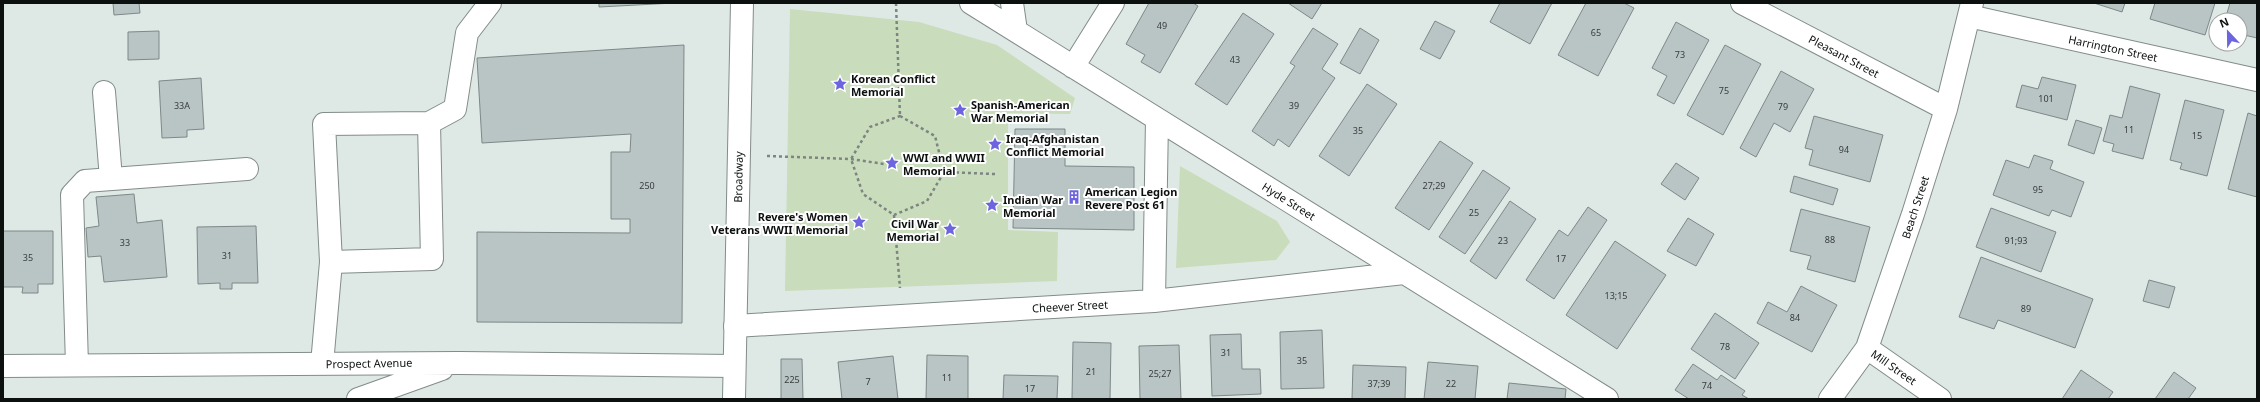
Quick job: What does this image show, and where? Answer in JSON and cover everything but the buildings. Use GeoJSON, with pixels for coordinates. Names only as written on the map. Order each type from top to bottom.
{"type":"FeatureCollection","features":[{"type":"Feature","properties":{"kind":"street"},"geometry":{"type":"LineString","coordinates":[[322,364],[331,262],[324,124],[429,122],[455,109],[467,33],[490,3]]}},
{"type":"Feature","properties":{"kind":"street","name":"Broadway"},"geometry":{"type":"LineString","coordinates":[[734,399],[742,3]]}},
{"type":"Feature","properties":{"kind":"street","name":"Hyde Street"},"geometry":{"type":"LineString","coordinates":[[972,3],[1607,399]]}},
{"type":"Feature","properties":{"kind":"street"},"geometry":{"type":"LineString","coordinates":[[1012,3],[1016,31]]}},
{"type":"Feature","properties":{"kind":"street"},"geometry":{"type":"LineString","coordinates":[[1073,67],[1113,3]]}},
{"type":"Feature","properties":{"kind":"street","name":"Pleasant Street"},"geometry":{"type":"LineString","coordinates":[[1742,3],[1946,109]]}},
{"type":"Feature","properties":{"kind":"street","name":"Beach Street"},"geometry":{"type":"LineString","coordinates":[[1830,399],[1867,348],[1913,214],[1946,109],[1971,10]]}},
{"type":"Feature","properties":{"kind":"street","name":"Harrington Street"},"geometry":{"type":"LineString","coordinates":[[1971,10],[2257,80]]}},
{"type":"Feature","properties":{"kind":"street"},"geometry":{"type":"LineString","coordinates":[[104,92],[111,179]]}},
{"type":"Feature","properties":{"kind":"street"},"geometry":{"type":"LineString","coordinates":[[1154,301],[1157,119]]}},
{"type":"Feature","properties":{"kind":"street"},"geometry":{"type":"LineString","coordinates":[[331,262],[432,259],[429,122]]}},
{"type":"Feature","properties":{"kind":"street"},"geometry":{"type":"LineString","coordinates":[[77,366],[72,195],[84,181],[247,169]]}},
{"type":"Feature","properties":{"kind":"street","name":"Cheever Street"},"geometry":{"type":"LineString","coordinates":[[735,326],[1154,301],[1404,273]]}},
{"type":"Feature","properties":{"kind":"street","name":"Mill Street"},"geometry":{"type":"LineString","coordinates":[[1867,348],[1940,399]]}},
{"type":"Feature","properties":{"kind":"street"},"geometry":{"type":"LineString","coordinates":[[358,399],[459,363]]}},
{"type":"Feature","properties":{"kind":"street","name":"Prospect Avenue"},"geometry":{"type":"LineString","coordinates":[[3,366],[459,363],[734,366]]}},
{"type":"Feature","properties":{"kind":"path"},"geometry":{"type":"LineString","coordinates":[[896,3],[900,116]]}},
{"type":"Feature","properties":{"kind":"path"},"geometry":{"type":"LineString","coordinates":[[900,116],[935,136],[944,172],[927,202],[894,215],[863,194],[851,159],[870,127],[900,116]]}},
{"type":"Feature","properties":{"kind":"path"},"geometry":{"type":"LineString","coordinates":[[738,155],[851,159],[884,164]]}},
{"type":"Feature","properties":{"kind":"path"},"geometry":{"type":"LineString","coordinates":[[944,172],[995,174]]}},
{"type":"Feature","properties":{"kind":"path"},"geometry":{"type":"LineString","coordinates":[[894,215],[903,315]]}},
{"type":"Feature","properties":{"kind":"green space"},"geometry":{"type":"Polygon","coordinates":[[[790,9],[919,22],[997,45],[1075,98],[1070,114],[1008,113],[1008,230],[1058,232],[1057,281],[785,291],[790,9]]]}},
{"type":"Feature","properties":{"kind":"green space"},"geometry":{"type":"Polygon","coordinates":[[[1180,166],[1277,221],[1290,242],[1276,260],[1176,268],[1180,166]]]}},
{"type":"Feature","properties":{"kind":"place","name":"Korean Conflict Memorial"},"geometry":{"type":"Point","coordinates":[840,84]}},
{"type":"Feature","properties":{"kind":"place","name":"Spanish-American War Memorial"},"geometry":{"type":"Point","coordinates":[960,110]}},
{"type":"Feature","properties":{"kind":"place","name":"Iraq-Afghanistan Conflict Memorial"},"geometry":{"type":"Point","coordinates":[995,144]}},
{"type":"Feature","properties":{"kind":"place","name":"WWI and WWII Memorial"},"geometry":{"type":"Point","coordinates":[892,163]}},
{"type":"Feature","properties":{"kind":"place","name":"American Legion Revere Post 61"},"geometry":{"type":"Point","coordinates":[1074,197]}},
{"type":"Feature","properties":{"kind":"place","name":"Indian War Memorial"},"geometry":{"type":"Point","coordinates":[992,205]}},
{"type":"Feature","properties":{"kind":"place","name":"Revere's Women Veterans WWII Memorial"},"geometry":{"type":"Point","coordinates":[859,222]}},
{"type":"Feature","properties":{"kind":"place","name":"Civil War Memorial"},"geometry":{"type":"Point","coordinates":[950,229]}}]}
